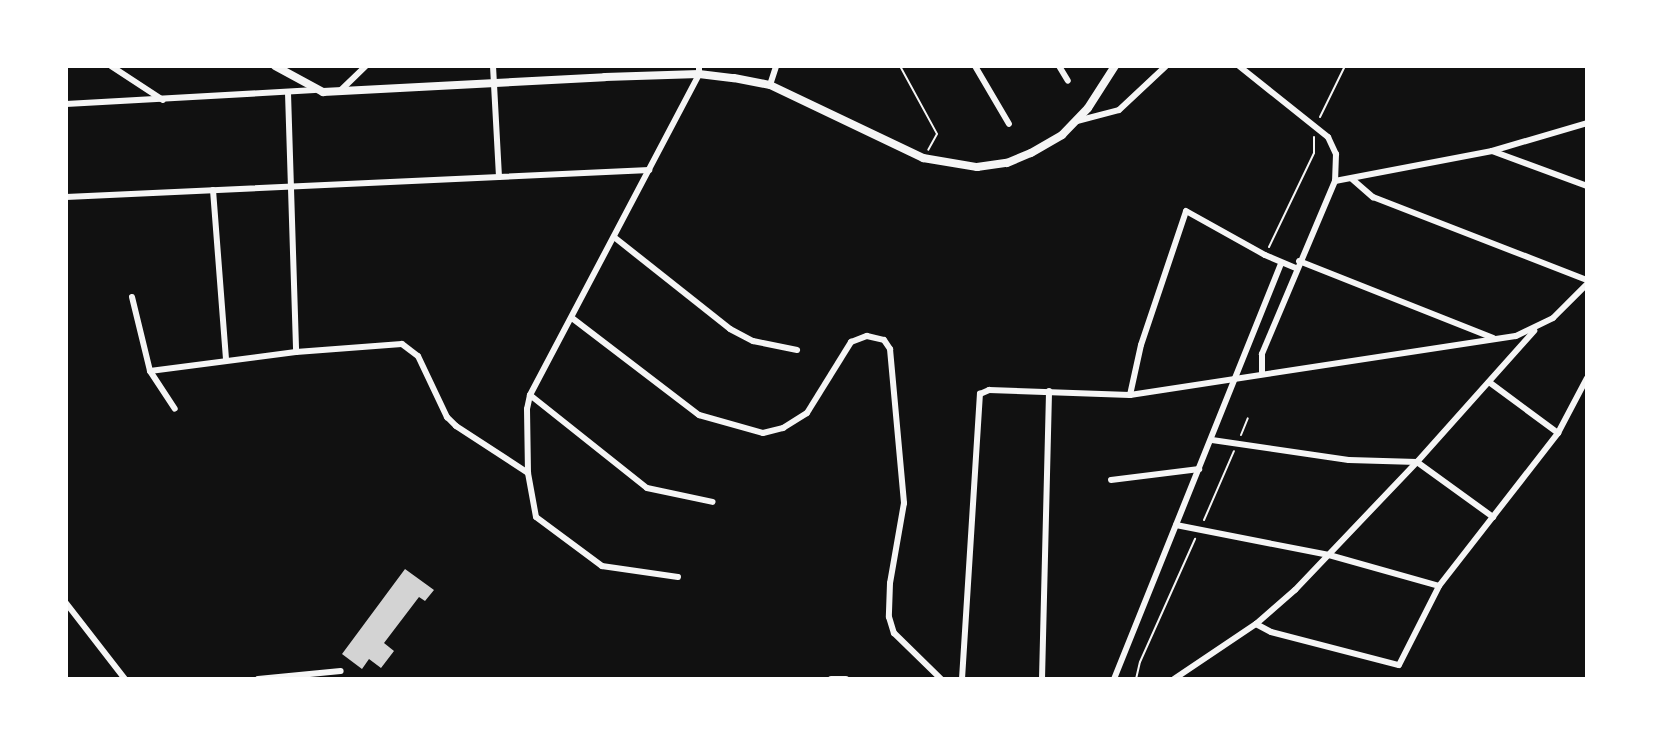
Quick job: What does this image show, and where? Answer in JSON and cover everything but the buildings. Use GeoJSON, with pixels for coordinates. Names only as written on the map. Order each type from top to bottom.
{"type":"FeatureCollection","features":[{"type":"Feature","properties":{"kind":"street"},"geometry":{"type":"LineString","coordinates":[[111,66],[163,100]]}},
{"type":"Feature","properties":{"kind":"street"},"geometry":{"type":"LineString","coordinates":[[275,66],[315,90]]}},
{"type":"Feature","properties":{"kind":"street"},"geometry":{"type":"LineString","coordinates":[[341,90],[366,66]]}},
{"type":"Feature","properties":{"kind":"street"},"geometry":{"type":"LineString","coordinates":[[493,66],[499,177]]}},
{"type":"Feature","properties":{"kind":"street"},"geometry":{"type":"LineString","coordinates":[[770,85],[776,66]]}},
{"type":"Feature","properties":{"kind":"street"},"geometry":{"type":"LineString","coordinates":[[975,66],[1009,124]]}},
{"type":"Feature","properties":{"kind":"street"},"geometry":{"type":"LineString","coordinates":[[1059,66],[1068,81]]}},
{"type":"Feature","properties":{"kind":"street"},"geometry":{"type":"LineString","coordinates":[[66,104],[699,70],[770,85],[923,158],[977,167],[1007,163],[1031,153],[1077,121],[1115,66]]}},
{"type":"Feature","properties":{"kind":"street"},"geometry":{"type":"LineString","coordinates":[[1077,121],[1106,117],[1119,110],[1166,66]]}},
{"type":"Feature","properties":{"kind":"street"},"geometry":{"type":"LineString","coordinates":[[1239,66],[1328,136],[1336,154],[1335,181],[1297,264],[1262,354],[1262,372]]}},
{"type":"Feature","properties":{"kind":"street"},"geometry":{"type":"LineString","coordinates":[[678,577],[602,566],[536,517],[528,473],[530,395],[699,70]]}},
{"type":"Feature","properties":{"kind":"street"},"geometry":{"type":"LineString","coordinates":[[288,93],[296,352]]}},
{"type":"Feature","properties":{"kind":"street"},"geometry":{"type":"LineString","coordinates":[[1335,181],[1492,151],[1587,123]]}},
{"type":"Feature","properties":{"kind":"street"},"geometry":{"type":"LineString","coordinates":[[1492,151],[1587,186]]}},
{"type":"Feature","properties":{"kind":"street"},"geometry":{"type":"LineString","coordinates":[[66,197],[649,170]]}},
{"type":"Feature","properties":{"kind":"street"},"geometry":{"type":"LineString","coordinates":[[1174,679],[1256,624],[1329,555],[1490,382],[1534,330],[1565,309],[1587,282],[1373,197],[1352,179]]}},
{"type":"Feature","properties":{"kind":"street"},"geometry":{"type":"LineString","coordinates":[[213,190],[226,359]]}},
{"type":"Feature","properties":{"kind":"street"},"geometry":{"type":"LineString","coordinates":[[1130,395],[1141,345],[1186,211],[1281,262],[1297,264],[1496,339]]}},
{"type":"Feature","properties":{"kind":"street"},"geometry":{"type":"LineString","coordinates":[[614,237],[730,329],[753,340],[797,350]]}},
{"type":"Feature","properties":{"kind":"street"},"geometry":{"type":"LineString","coordinates":[[1114,679],[1212,440],[1233,378],[1281,262]]}},
{"type":"Feature","properties":{"kind":"street"},"geometry":{"type":"LineString","coordinates":[[132,297],[150,371],[175,409]]}},
{"type":"Feature","properties":{"kind":"street"},"geometry":{"type":"LineString","coordinates":[[572,318],[699,415],[762,433],[783,428],[807,413],[851,342],[874,336],[884,340],[890,349],[904,516],[890,584],[889,617],[894,633],[941,679]]}},
{"type":"Feature","properties":{"kind":"street"},"geometry":{"type":"LineString","coordinates":[[962,679],[980,394],[989,390],[1130,395],[1262,372],[1496,339],[1534,330]]}},
{"type":"Feature","properties":{"kind":"street"},"geometry":{"type":"LineString","coordinates":[[150,371],[226,359],[402,344],[418,356],[447,417],[456,426],[528,473]]}},
{"type":"Feature","properties":{"kind":"street"},"geometry":{"type":"LineString","coordinates":[[1256,624],[1271,632],[1399,665],[1439,586],[1558,433],[1587,378]]}},
{"type":"Feature","properties":{"kind":"street"},"geometry":{"type":"LineString","coordinates":[[1490,382],[1558,433]]}},
{"type":"Feature","properties":{"kind":"street"},"geometry":{"type":"LineString","coordinates":[[1042,679],[1049,391]]}},
{"type":"Feature","properties":{"kind":"street"},"geometry":{"type":"LineString","coordinates":[[530,395],[647,488],[713,502]]}},
{"type":"Feature","properties":{"kind":"street"},"geometry":{"type":"LineString","coordinates":[[1212,440],[1350,460],[1417,462],[1493,517]]}},
{"type":"Feature","properties":{"kind":"street"},"geometry":{"type":"LineString","coordinates":[[1111,480],[1199,469]]}},
{"type":"Feature","properties":{"kind":"street"},"geometry":{"type":"LineString","coordinates":[[1176,525],[1329,555],[1439,586]]}},
{"type":"Feature","properties":{"kind":"street"},"geometry":{"type":"LineString","coordinates":[[66,603],[125,679]]}},
{"type":"Feature","properties":{"kind":"street"},"geometry":{"type":"LineString","coordinates":[[258,679],[341,671]]}},
{"type":"Feature","properties":{"kind":"street"},"geometry":{"type":"LineString","coordinates":[[831,679],[846,679]]}},
{"type":"Feature","properties":{"kind":"path"},"geometry":{"type":"LineString","coordinates":[[900,66],[937,134],[923,158]]}},
{"type":"Feature","properties":{"kind":"path"},"geometry":{"type":"LineString","coordinates":[[1265,255],[1314,153],[1315,127],[1345,66]]}},
{"type":"Feature","properties":{"kind":"path"},"geometry":{"type":"LineString","coordinates":[[1136,679],[1140,662],[1248,418]]}}]}
